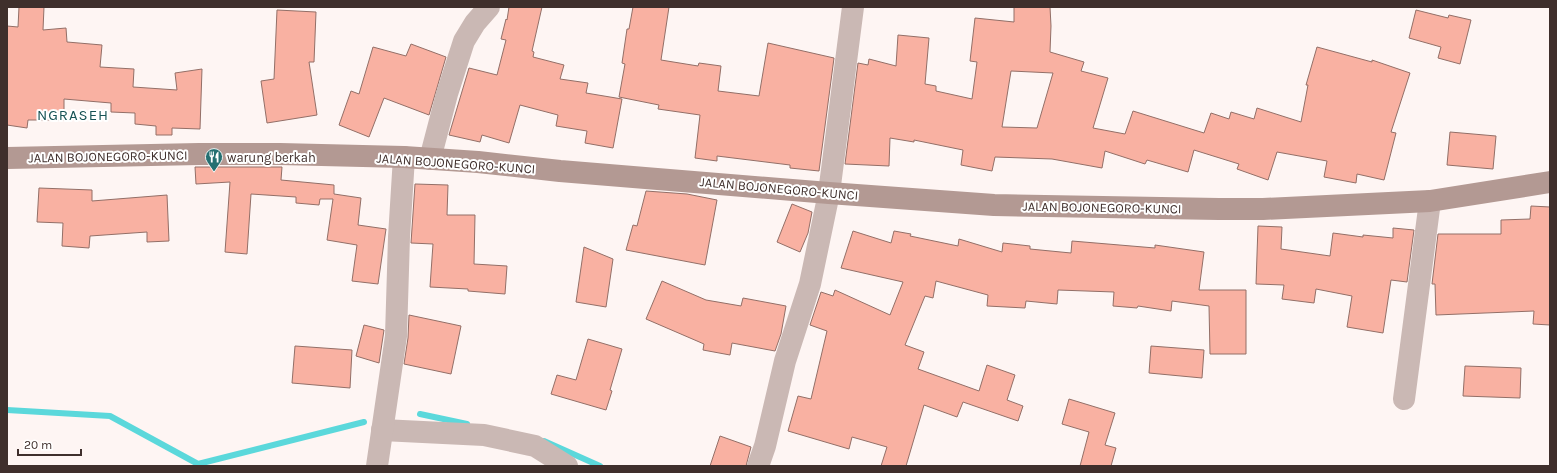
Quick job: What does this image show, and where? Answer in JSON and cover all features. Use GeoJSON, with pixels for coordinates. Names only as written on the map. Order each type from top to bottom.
{"type":"FeatureCollection","features":[{"type":"Feature","properties":{"kind":"main road","name":"JALAN BOJONEGORO-KUNCI"},"geometry":{"type":"LineString","coordinates":[[7,158],[200,154],[404,157],[829,193],[994,205],[1219,209],[1264,209],[1430,201],[1550,182]]}},
{"type":"Feature","properties":{"kind":"street"},"geometry":{"type":"LineString","coordinates":[[430,159],[447,94],[464,41],[475,23],[489,7]]}},
{"type":"Feature","properties":{"kind":"street"},"geometry":{"type":"LineString","coordinates":[[758,466],[765,446],[785,361],[810,284],[829,193],[853,7]]}},
{"type":"Feature","properties":{"kind":"street"},"geometry":{"type":"LineString","coordinates":[[377,466],[396,336],[399,237],[404,157]]}},
{"type":"Feature","properties":{"kind":"street"},"geometry":{"type":"LineString","coordinates":[[1404,399],[1430,201]]}},
{"type":"Feature","properties":{"kind":"street"},"geometry":{"type":"LineString","coordinates":[[384,422],[484,435],[535,446],[567,466]]}},
{"type":"Feature","properties":{"kind":"building"},"geometry":{"type":"Polygon","coordinates":[[[19,7],[44,7],[43,30],[66,28],[67,42],[102,45],[100,67],[134,69],[133,87],[177,90],[175,73],[202,69],[200,129],[172,128],[172,135],[156,135],[156,126],[135,124],[135,113],[111,112],[111,103],[64,99],[64,120],[28,120],[27,128],[7,125],[7,26],[18,27],[19,7]]]}},
{"type":"Feature","properties":{"kind":"building"},"geometry":{"type":"Polygon","coordinates":[[[509,7],[542,7],[532,51],[534,52],[533,57],[564,65],[560,79],[588,83],[586,93],[622,99],[613,148],[585,143],[587,131],[556,126],[558,115],[520,105],[509,143],[482,135],[480,142],[449,135],[469,68],[497,75],[506,40],[501,39],[506,19],[507,20],[509,7]]]}},
{"type":"Feature","properties":{"kind":"building"},"geometry":{"type":"Polygon","coordinates":[[[633,7],[669,7],[661,60],[698,66],[699,63],[721,66],[718,91],[759,96],[768,43],[834,58],[819,171],[790,168],[790,165],[717,156],[717,161],[695,158],[700,115],[658,109],[659,105],[619,97],[625,64],[622,63],[627,29],[629,29],[633,7]]]}},
{"type":"Feature","properties":{"kind":"building"},"geometry":{"type":"Polygon","coordinates":[[[1014,7],[1050,7],[1050,52],[1084,62],[1081,71],[1108,78],[1093,128],[1125,134],[1133,111],[1204,133],[1211,113],[1229,119],[1231,112],[1254,119],[1257,108],[1301,122],[1308,85],[1306,85],[1317,47],[1372,62],[1372,60],[1410,73],[1391,132],[1396,133],[1384,180],[1357,174],[1356,183],[1324,177],[1327,161],[1277,152],[1268,180],[1237,169],[1239,164],[1194,150],[1188,172],[1147,160],[1145,164],[1105,151],[1102,168],[1052,159],[995,157],[992,171],[961,165],[963,150],[914,140],[914,142],[890,138],[889,166],[845,164],[858,63],[868,65],[869,59],[896,66],[898,35],[929,38],[925,84],[936,86],[936,91],[972,99],[977,62],[970,61],[975,18],[1014,22],[1014,7]],[[1011,71],[1002,127],[1037,128],[1053,73],[1011,71]]]}},
{"type":"Feature","properties":{"kind":"building"},"geometry":{"type":"Polygon","coordinates":[[[277,10],[316,12],[314,62],[309,62],[317,115],[267,123],[261,81],[274,79],[277,10]]]}},
{"type":"Feature","properties":{"kind":"building"},"geometry":{"type":"Polygon","coordinates":[[[1416,10],[1448,18],[1449,15],[1471,20],[1460,64],[1438,58],[1441,47],[1409,38],[1416,10]]]}},
{"type":"Feature","properties":{"kind":"building"},"geometry":{"type":"Polygon","coordinates":[[[411,44],[446,57],[429,115],[384,98],[369,137],[339,125],[351,91],[359,94],[373,47],[406,56],[411,44]]]}},
{"type":"Feature","properties":{"kind":"building"},"geometry":{"type":"Polygon","coordinates":[[[1450,132],[1496,136],[1493,169],[1447,165],[1450,132]]]}},
{"type":"Feature","properties":{"kind":"building"},"geometry":{"type":"Polygon","coordinates":[[[195,167],[282,167],[281,180],[334,185],[334,194],[361,198],[358,225],[386,229],[378,284],[352,281],[357,245],[327,240],[333,199],[320,199],[319,205],[296,203],[296,197],[251,194],[247,254],[225,252],[230,182],[196,184],[195,167]]]}},
{"type":"Feature","properties":{"kind":"building"},"geometry":{"type":"Polygon","coordinates":[[[415,184],[448,185],[447,215],[475,215],[474,264],[507,266],[505,294],[468,291],[468,289],[430,287],[433,244],[411,243],[415,184]]]}},
{"type":"Feature","properties":{"kind":"building"},"geometry":{"type":"Polygon","coordinates":[[[39,188],[92,190],[92,201],[167,195],[169,241],[147,242],[147,232],[90,236],[89,248],[62,246],[63,223],[37,222],[39,188]]]}},
{"type":"Feature","properties":{"kind":"building"},"geometry":{"type":"Polygon","coordinates":[[[646,191],[687,194],[717,200],[705,265],[626,250],[633,225],[637,226],[646,191]]]}},
{"type":"Feature","properties":{"kind":"building"},"geometry":{"type":"Polygon","coordinates":[[[792,204],[812,212],[808,233],[800,252],[777,242],[792,204]]]}},
{"type":"Feature","properties":{"kind":"building"},"geometry":{"type":"Polygon","coordinates":[[[1531,206],[1550,207],[1550,325],[1533,324],[1534,311],[1436,315],[1435,284],[1432,284],[1438,234],[1501,234],[1501,220],[1530,219],[1531,206]]]}},
{"type":"Feature","properties":{"kind":"building"},"geometry":{"type":"Polygon","coordinates":[[[1258,226],[1282,227],[1281,249],[1330,256],[1333,233],[1363,237],[1363,235],[1393,238],[1393,228],[1414,230],[1407,282],[1391,280],[1383,333],[1347,327],[1352,296],[1316,289],[1314,303],[1282,299],[1284,285],[1256,284],[1258,226]]]}},
{"type":"Feature","properties":{"kind":"building"},"geometry":{"type":"Polygon","coordinates":[[[853,231],[891,243],[894,231],[911,234],[910,236],[958,246],[959,239],[1002,252],[1003,243],[1030,246],[1030,249],[1071,253],[1072,241],[1155,248],[1155,245],[1204,252],[1199,290],[1246,290],[1246,354],[1210,354],[1209,306],[1172,301],[1171,311],[1138,306],[1137,308],[1113,306],[1114,292],[1058,290],[1057,304],[1026,301],[1025,308],[987,306],[988,295],[936,281],[933,298],[925,296],[905,345],[924,352],[918,369],[979,391],[987,365],[1015,375],[1007,400],[1023,406],[1018,421],[963,402],[957,417],[924,405],[906,466],[881,466],[887,447],[852,437],[849,449],[788,431],[798,396],[811,399],[827,331],[810,325],[821,292],[833,296],[835,290],[890,315],[903,282],[841,268],[853,231]]]}},
{"type":"Feature","properties":{"kind":"building"},"geometry":{"type":"Polygon","coordinates":[[[584,247],[613,259],[606,307],[576,302],[584,247]]]}},
{"type":"Feature","properties":{"kind":"building"},"geometry":{"type":"Polygon","coordinates":[[[662,281],[706,300],[741,306],[743,298],[786,306],[781,334],[775,351],[732,343],[730,355],[703,350],[704,344],[646,319],[662,281]]]}},
{"type":"Feature","properties":{"kind":"building"},"geometry":{"type":"Polygon","coordinates":[[[409,315],[461,326],[451,374],[404,364],[408,338],[409,315]]]}},
{"type":"Feature","properties":{"kind":"building"},"geometry":{"type":"Polygon","coordinates":[[[364,325],[384,330],[379,363],[356,356],[364,325]]]}},
{"type":"Feature","properties":{"kind":"building"},"geometry":{"type":"Polygon","coordinates":[[[588,339],[622,349],[610,390],[612,391],[606,410],[551,394],[557,375],[576,380],[588,339]]]}},
{"type":"Feature","properties":{"kind":"building"},"geometry":{"type":"Polygon","coordinates":[[[295,346],[352,350],[350,388],[292,383],[295,346]]]}},
{"type":"Feature","properties":{"kind":"building"},"geometry":{"type":"Polygon","coordinates":[[[1151,346],[1204,350],[1202,378],[1149,373],[1151,346]]]}},
{"type":"Feature","properties":{"kind":"building"},"geometry":{"type":"Polygon","coordinates":[[[1465,366],[1521,368],[1520,398],[1463,396],[1465,366]]]}},
{"type":"Feature","properties":{"kind":"building"},"geometry":{"type":"Polygon","coordinates":[[[1069,399],[1115,413],[1105,445],[1116,448],[1111,466],[1080,466],[1089,432],[1062,424],[1069,399]]]}},
{"type":"Feature","properties":{"kind":"building"},"geometry":{"type":"Polygon","coordinates":[[[720,436],[751,447],[746,466],[710,466],[720,436]]]}},
{"type":"Feature","properties":{"kind":"waterway"},"geometry":{"type":"LineString","coordinates":[[7,410],[110,416],[198,464],[364,422]]}},
{"type":"Feature","properties":{"kind":"waterway"},"geometry":{"type":"LineString","coordinates":[[420,414],[467,424]]}},
{"type":"Feature","properties":{"kind":"waterway"},"geometry":{"type":"LineString","coordinates":[[544,441],[600,466]]}},
{"type":"Feature","properties":{"kind":"place","name":"warung berkah"},"geometry":{"type":"Point","coordinates":[214,172]}},
{"type":"Feature","properties":{"kind":"district","name":"NGRASEH"},"geometry":{"type":"Point","coordinates":[73,115]}}]}
